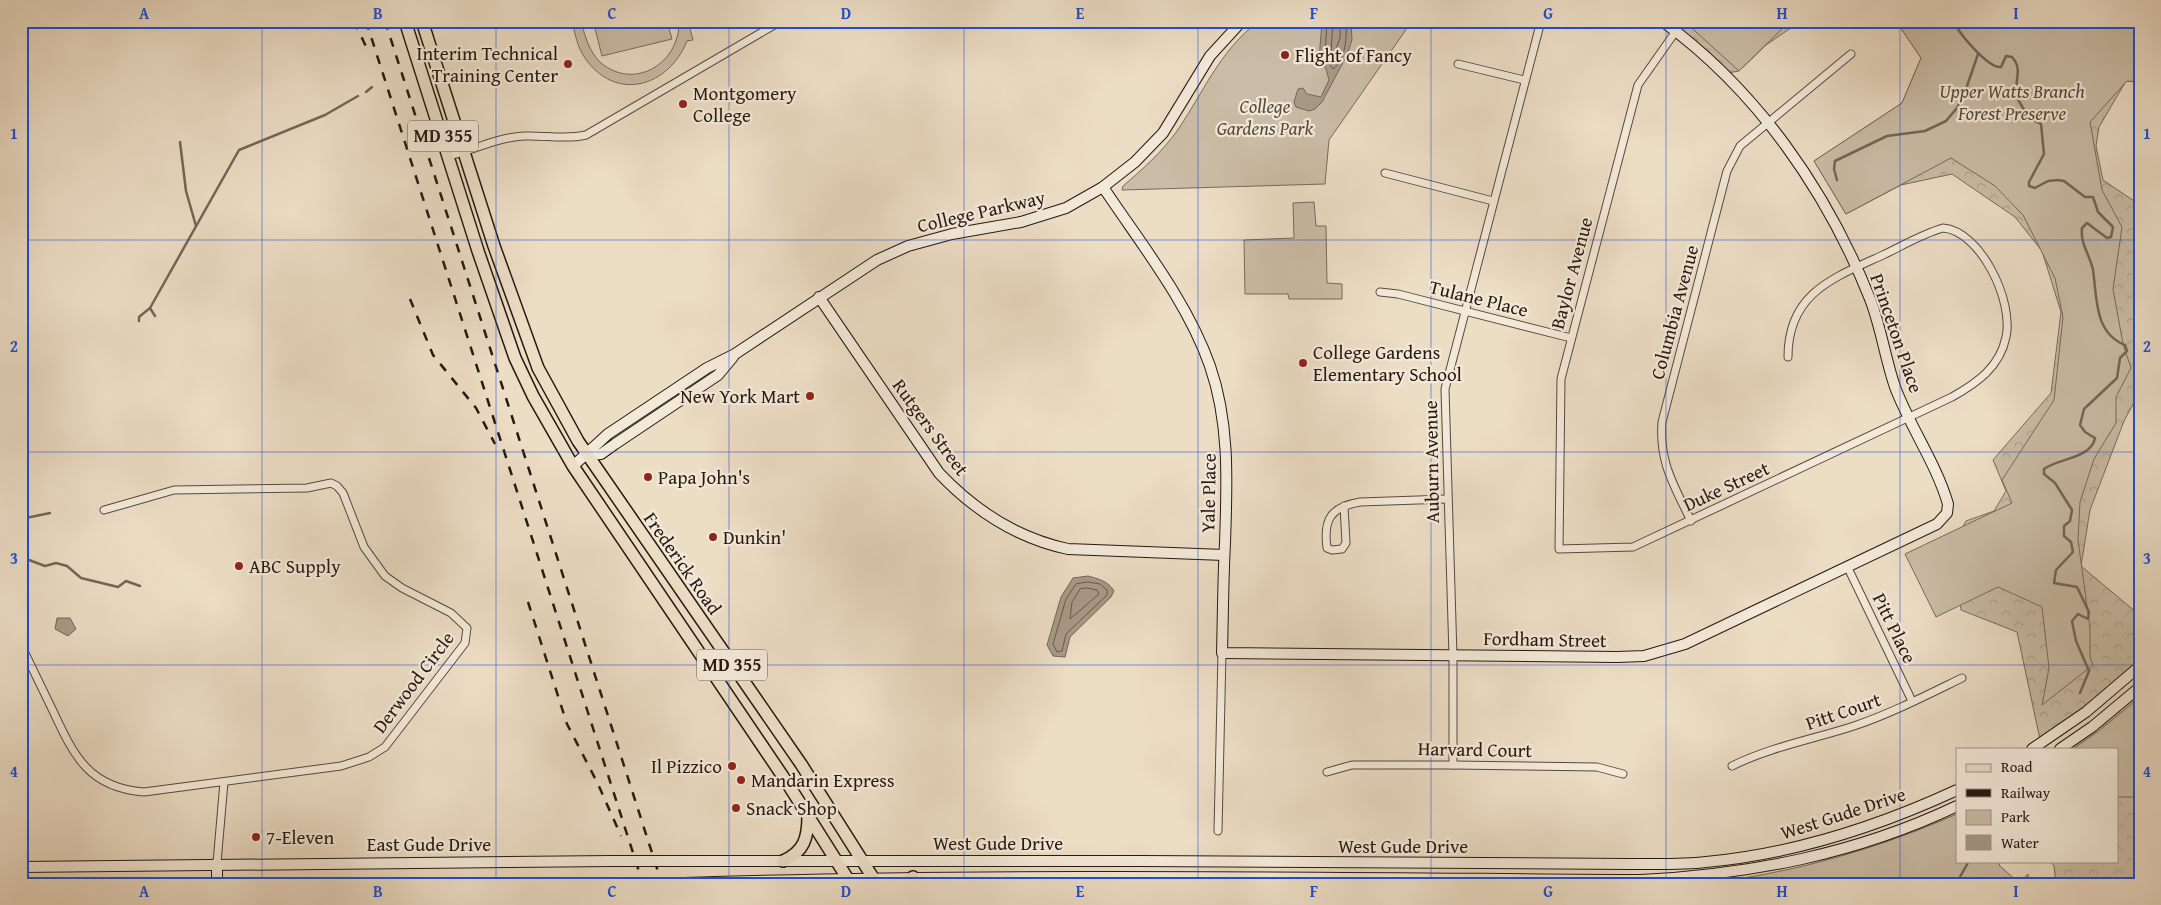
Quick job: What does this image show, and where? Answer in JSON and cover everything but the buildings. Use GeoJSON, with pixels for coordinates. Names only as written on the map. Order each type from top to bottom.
{"type":"FeatureCollection","features":[{"type":"Feature","properties":{"kind":"main road","name":"MD 355"},"geometry":{"type":"LineString","coordinates":[[406,21],[449,156]]}},
{"type":"Feature","properties":{"kind":"main road","name":"MD 355"},"geometry":{"type":"LineString","coordinates":[[422,21],[464,152]]}},
{"type":"Feature","properties":{"kind":"main road","name":"College Parkway"},"geometry":{"type":"LineString","coordinates":[[573,466],[587,455],[601,454],[718,375],[735,354],[877,260],[908,246],[952,234],[1021,222],[1066,208],[1103,187],[1135,162],[1163,133],[1210,56],[1242,21]]}},
{"type":"Feature","properties":{"kind":"main road","name":"Princeton Place"},"geometry":{"type":"LineString","coordinates":[[1662,21],[1676,31],[1748,99],[1768,122],[1832,217],[1871,301],[1895,387],[1947,498],[1947,513],[1937,524],[1848,568]]}},
{"type":"Feature","properties":{"kind":"main road","name":"Frederick Road"},"geometry":{"type":"LineString","coordinates":[[464,152],[494,246],[538,368],[587,455],[801,764],[875,881]]}},
{"type":"Feature","properties":{"kind":"main road","name":"Frederick Road"},"geometry":{"type":"LineString","coordinates":[[449,156],[478,251],[515,358],[533,396],[573,466],[850,881]]}},
{"type":"Feature","properties":{"kind":"main road","name":"Yale Place"},"geometry":{"type":"LineString","coordinates":[[1103,187],[1179,302],[1195,331],[1210,366],[1226,440],[1222,653]]}},
{"type":"Feature","properties":{"kind":"main road","name":"Rutgers Street"},"geometry":{"type":"LineString","coordinates":[[819,298],[938,473],[960,495],[991,519],[1009,529],[1042,542],[1068,549],[1224,555]]}},
{"type":"Feature","properties":{"kind":"main road","name":"Fordham Street"},"geometry":{"type":"LineString","coordinates":[[1222,653],[1616,657],[1658,654],[1685,644],[1848,568]]}},
{"type":"Feature","properties":{"kind":"main road"},"geometry":{"type":"LineString","coordinates":[[2033,748],[2086,712],[2140,666]]}},
{"type":"Feature","properties":{"kind":"main road"},"geometry":{"type":"LineString","coordinates":[[2061,748],[2092,727],[2140,687]]}},
{"type":"Feature","properties":{"kind":"main road","name":"West Gude Drive"},"geometry":{"type":"LineString","coordinates":[[837,862],[1705,863],[1778,852],[1830,840],[1879,823],[1956,790]]}},
{"type":"Feature","properties":{"kind":"main road","name":"West Gude Drive"},"geometry":{"type":"LineString","coordinates":[[875,881],[913,877],[1217,876],[1708,880],[1721,879],[1808,859],[1862,844],[1928,820],[1956,806]]}},
{"type":"Feature","properties":{"kind":"main road"},"geometry":{"type":"LineString","coordinates":[[783,862],[797,854],[804,846],[807,837],[808,816]]}},
{"type":"Feature","properties":{"kind":"main road"},"geometry":{"type":"LineString","coordinates":[[1719,860],[1721,879]]}},
{"type":"Feature","properties":{"kind":"main road","name":"East Gude Drive"},"geometry":{"type":"LineString","coordinates":[[21,867],[217,863],[837,862]]}},
{"type":"Feature","properties":{"kind":"main road"},"geometry":{"type":"LineString","coordinates":[[216,884],[217,863]]}},
{"type":"Feature","properties":{"kind":"main road"},"geometry":{"type":"LineString","coordinates":[[1705,863],[1708,880]]}},
{"type":"Feature","properties":{"kind":"main road"},"geometry":{"type":"LineString","coordinates":[[903,884],[913,877]]}},
{"type":"Feature","properties":{"kind":"main road"},"geometry":{"type":"LineString","coordinates":[[484,884],[875,881]]}},
{"type":"Feature","properties":{"kind":"street"},"geometry":{"type":"LineString","coordinates":[[449,156],[506,138],[523,136],[558,138],[586,135],[781,21]]}},
{"type":"Feature","properties":{"kind":"street","name":"Auburn Avenue"},"geometry":{"type":"LineString","coordinates":[[1453,765],[1453,656],[1445,389],[1524,80],[1541,21]]}},
{"type":"Feature","properties":{"kind":"street","name":"Baylor Avenue"},"geometry":{"type":"LineString","coordinates":[[1559,539],[1561,379],[1570,338],[1638,85],[1676,31]]}},
{"type":"Feature","properties":{"kind":"street","name":"Columbia Avenue"},"geometry":{"type":"LineString","coordinates":[[1692,521],[1664,464],[1660,443],[1662,422],[1727,171],[1740,146],[1851,54]]}},
{"type":"Feature","properties":{"kind":"street"},"geometry":{"type":"LineString","coordinates":[[1458,64],[1524,80]]}},
{"type":"Feature","properties":{"kind":"street"},"geometry":{"type":"LineString","coordinates":[[1385,173],[1493,201]]}},
{"type":"Feature","properties":{"kind":"street","name":"Duke Street"},"geometry":{"type":"LineString","coordinates":[[1559,539],[1559,549],[1633,547],[1692,521],[1977,383],[1993,366],[2007,337],[2006,305],[2000,289],[1980,253],[1967,237],[1953,229],[1935,231],[1856,267],[1826,283],[1802,305],[1790,329],[1788,357]]}},
{"type":"Feature","properties":{"kind":"street","name":"Tulane Place"},"geometry":{"type":"LineString","coordinates":[[1380,292],[1398,294],[1570,338]]}},
{"type":"Feature","properties":{"kind":"street","name":"Derwood Circle"},"geometry":{"type":"LineString","coordinates":[[23,649],[71,751],[87,770],[103,781],[122,789],[144,792],[341,766],[374,754],[385,747],[404,725],[465,643],[468,628],[451,613],[402,588],[385,576],[364,547],[343,493],[337,486],[331,483],[307,488],[174,490],[104,510]]}},
{"type":"Feature","properties":{"kind":"street"},"geometry":{"type":"LineString","coordinates":[[1344,506],[1346,543],[1342,549],[1332,550],[1327,548],[1326,524],[1331,515],[1344,506],[1360,502],[1447,499]]}},
{"type":"Feature","properties":{"kind":"street","name":"Pitt Place"},"geometry":{"type":"LineString","coordinates":[[1848,568],[1912,702]]}},
{"type":"Feature","properties":{"kind":"street","name":"Yale Place"},"geometry":{"type":"LineString","coordinates":[[1218,831],[1222,653]]}},
{"type":"Feature","properties":{"kind":"street","name":"Pitt Court"},"geometry":{"type":"LineString","coordinates":[[1732,766],[1757,754],[1780,749],[1856,725],[1912,702],[1962,678]]}},
{"type":"Feature","properties":{"kind":"street","name":"Harvard Court"},"geometry":{"type":"LineString","coordinates":[[1327,772],[1352,765],[1453,765],[1597,767],[1623,774]]}},
{"type":"Feature","properties":{"kind":"street"},"geometry":{"type":"LineString","coordinates":[[217,863],[224,782]]}},
{"type":"Feature","properties":{"kind":"green space"},"geometry":{"type":"Polygon","coordinates":[[[572,21],[581,21],[590,49],[601,63],[614,71],[628,74],[641,73],[653,68],[664,60],[672,49],[677,36],[679,21],[688,21],[693,40],[687,41],[678,57],[667,70],[654,79],[640,84],[625,84],[611,81],[597,72],[585,58],[578,45],[572,21]]]}},
{"type":"Feature","properties":{"kind":"green space"},"geometry":{"type":"Polygon","coordinates":[[[593,21],[667,21],[672,39],[602,56],[593,21]]]}},
{"type":"Feature","properties":{"kind":"green space","name":"College Gardens Park"},"geometry":{"type":"Polygon","coordinates":[[[1258,21],[1412,21],[1329,140],[1325,184],[1122,190],[1123,186],[1152,160],[1171,139],[1222,60],[1258,21]]]}},
{"type":"Feature","properties":{"kind":"green space"},"geometry":{"type":"Polygon","coordinates":[[[1662,21],[1801,21],[1766,45],[1739,71],[1722,74],[1662,21]]]}},
{"type":"Feature","properties":{"kind":"green space"},"geometry":{"type":"Polygon","coordinates":[[[1684,21],[1790,21],[1739,71],[1684,21]]]}},
{"type":"Feature","properties":{"kind":"green space","name":"Upper Watts Branch Forest Preserve"},"geometry":{"type":"Polygon","coordinates":[[[1896,21],[2140,21],[2140,82],[2126,81],[2099,127],[2096,146],[2103,180],[2140,205],[2140,391],[2124,421],[2090,510],[2081,566],[2137,613],[2140,613],[2140,645],[2133,652],[2140,660],[2140,666],[2041,744],[2017,632],[1961,610],[1959,592],[1945,559],[1966,521],[1994,511],[2006,491],[1993,460],[2051,393],[2061,312],[2042,251],[2015,217],[1952,174],[1901,185],[1846,214],[1814,161],[1902,103],[1921,58],[1896,21]]]}},
{"type":"Feature","properties":{"kind":"green space","name":"Upper Watts Branch Forest Preserve"},"geometry":{"type":"Polygon","coordinates":[[[1896,21],[2140,21],[2140,82],[2127,81],[2090,122],[2102,190],[2122,227],[2113,289],[2123,344],[2131,368],[2116,397],[2116,423],[2094,459],[2080,502],[2078,540],[2090,628],[2090,657],[2093,665],[2042,705],[2049,668],[2042,607],[1998,587],[1936,617],[1905,554],[2012,503],[2002,480],[2054,400],[2063,317],[2055,278],[2023,215],[1995,186],[1951,158],[1846,214],[1814,161],[1902,103],[1921,58],[1896,21]]]}},
{"type":"Feature","properties":{"kind":"green space"},"geometry":{"type":"Polygon","coordinates":[[[1314,202],[1316,226],[1326,226],[1327,283],[1342,284],[1342,299],[1289,299],[1288,294],[1245,294],[1244,240],[1294,238],[1293,203],[1314,202]]]}},
{"type":"Feature","properties":{"kind":"green space"},"geometry":{"type":"Polygon","coordinates":[[[2140,687],[2140,859],[2135,859],[2136,884],[2056,884],[2054,866],[2051,862],[2118,862],[2118,748],[2061,748],[2140,687]]]}},
{"type":"Feature","properties":{"kind":"green space"},"geometry":{"type":"Polygon","coordinates":[[[2140,697],[2140,797],[2118,797],[2118,748],[2074,748],[2140,697]]]}},
{"type":"Feature","properties":{"kind":"green space"},"geometry":{"type":"Polygon","coordinates":[[[1956,814],[1956,862],[2001,862],[1999,865],[2019,883],[2028,874],[2029,884],[1734,884],[1737,879],[1794,868],[1849,854],[1904,836],[1956,814]]]}},
{"type":"Feature","properties":{"kind":"water"},"geometry":{"type":"Polygon","coordinates":[[[1322,21],[1351,21],[1352,40],[1347,55],[1322,102],[1315,109],[1309,111],[1296,107],[1294,102],[1298,89],[1303,88],[1307,94],[1321,97],[1329,80],[1326,69],[1319,60],[1322,21]]]}},
{"type":"Feature","properties":{"kind":"water"},"geometry":{"type":"Polygon","coordinates":[[[1088,576],[1106,583],[1114,591],[1111,597],[1070,637],[1065,657],[1053,656],[1047,645],[1061,597],[1073,578],[1088,576]]]}},
{"type":"Feature","properties":{"kind":"water"},"geometry":{"type":"Polygon","coordinates":[[[57,618],[70,618],[76,629],[68,636],[55,629],[57,618]]]}},
{"type":"Feature","properties":{"kind":"waterway"},"geometry":{"type":"LineString","coordinates":[[1954,21],[1967,41],[1989,62],[2001,67],[2006,56],[2012,57],[2015,62],[2018,71],[2016,91],[2018,98],[2026,114],[2033,116],[2035,121],[2041,124],[2044,154],[2029,182],[2029,186],[2035,188],[2048,181],[2064,181],[2085,197],[2093,197],[2098,212],[2113,227],[2111,237],[2107,238],[2087,223],[2082,228],[2082,234],[2093,270],[2102,323],[2107,332],[2125,345],[2127,351],[2120,358],[2117,378],[2084,409],[2080,425],[2085,432],[2095,438],[2092,445],[2081,454],[2044,469],[2044,474],[2055,483],[2072,510],[2070,521],[2064,526],[2064,536],[2071,542],[2073,552],[2056,570],[2054,583],[2077,587],[2089,612],[2088,619],[2078,614],[2072,621],[2076,641],[2089,671],[2080,693]]}},
{"type":"Feature","properties":{"kind":"waterway"},"geometry":{"type":"LineString","coordinates":[[1837,180],[1834,169],[1835,161],[1887,136],[1925,131],[1946,121],[1957,108],[1965,92],[1978,54]]}},
{"type":"Feature","properties":{"kind":"waterway"},"geometry":{"type":"LineString","coordinates":[[366,92],[372,87]]}},
{"type":"Feature","properties":{"kind":"waterway"},"geometry":{"type":"LineString","coordinates":[[155,316],[150,308],[239,150],[325,115],[358,96]]}},
{"type":"Feature","properties":{"kind":"waterway"},"geometry":{"type":"LineString","coordinates":[[180,142],[186,191],[196,226]]}},
{"type":"Feature","properties":{"kind":"waterway"},"geometry":{"type":"LineString","coordinates":[[139,321],[139,317],[150,308]]}},
{"type":"Feature","properties":{"kind":"waterway"},"geometry":{"type":"LineString","coordinates":[[21,519],[50,513]]}},
{"type":"Feature","properties":{"kind":"waterway"},"geometry":{"type":"LineString","coordinates":[[21,557],[45,566],[56,563],[67,566],[81,578],[118,587],[126,581],[140,586]]}},
{"type":"Feature","properties":{"kind":"waterway"},"geometry":{"type":"LineString","coordinates":[[1956,884],[1968,862]]}},
{"type":"Feature","properties":{"kind":"railway"},"geometry":{"type":"LineString","coordinates":[[354,21],[369,53]]}},
{"type":"Feature","properties":{"kind":"railway"},"geometry":{"type":"LineString","coordinates":[[366,21],[643,884]]}},
{"type":"Feature","properties":{"kind":"railway"},"geometry":{"type":"LineString","coordinates":[[385,21],[662,884]]}},
{"type":"Feature","properties":{"kind":"railway"},"geometry":{"type":"LineString","coordinates":[[410,299],[433,355],[476,408],[495,444]]}},
{"type":"Feature","properties":{"kind":"railway"},"geometry":{"type":"LineString","coordinates":[[528,602],[567,724],[598,784],[621,836]]}},
{"type":"Feature","properties":{"kind":"place","name":"Flight of Fancy"},"geometry":{"type":"Point","coordinates":[1285,55]}},
{"type":"Feature","properties":{"kind":"place","name":"Interim Technical Training Center"},"geometry":{"type":"Point","coordinates":[568,64]}},
{"type":"Feature","properties":{"kind":"place","name":"Montgomery College"},"geometry":{"type":"Point","coordinates":[683,104]}},
{"type":"Feature","properties":{"kind":"place","name":"College Gardens Elementary School"},"geometry":{"type":"Point","coordinates":[1303,363]}},
{"type":"Feature","properties":{"kind":"place","name":"New York Mart"},"geometry":{"type":"Point","coordinates":[810,396]}},
{"type":"Feature","properties":{"kind":"place","name":"Papa John's"},"geometry":{"type":"Point","coordinates":[648,477]}},
{"type":"Feature","properties":{"kind":"place","name":"Dunkin'"},"geometry":{"type":"Point","coordinates":[713,537]}},
{"type":"Feature","properties":{"kind":"place","name":"ABC Supply"},"geometry":{"type":"Point","coordinates":[239,566]}},
{"type":"Feature","properties":{"kind":"place","name":"Il Pizzico"},"geometry":{"type":"Point","coordinates":[732,766]}},
{"type":"Feature","properties":{"kind":"place","name":"Mandarin Express"},"geometry":{"type":"Point","coordinates":[741,780]}},
{"type":"Feature","properties":{"kind":"place","name":"Snack Shop"},"geometry":{"type":"Point","coordinates":[736,808]}},
{"type":"Feature","properties":{"kind":"place","name":"7-Eleven"},"geometry":{"type":"Point","coordinates":[256,837]}}]}
